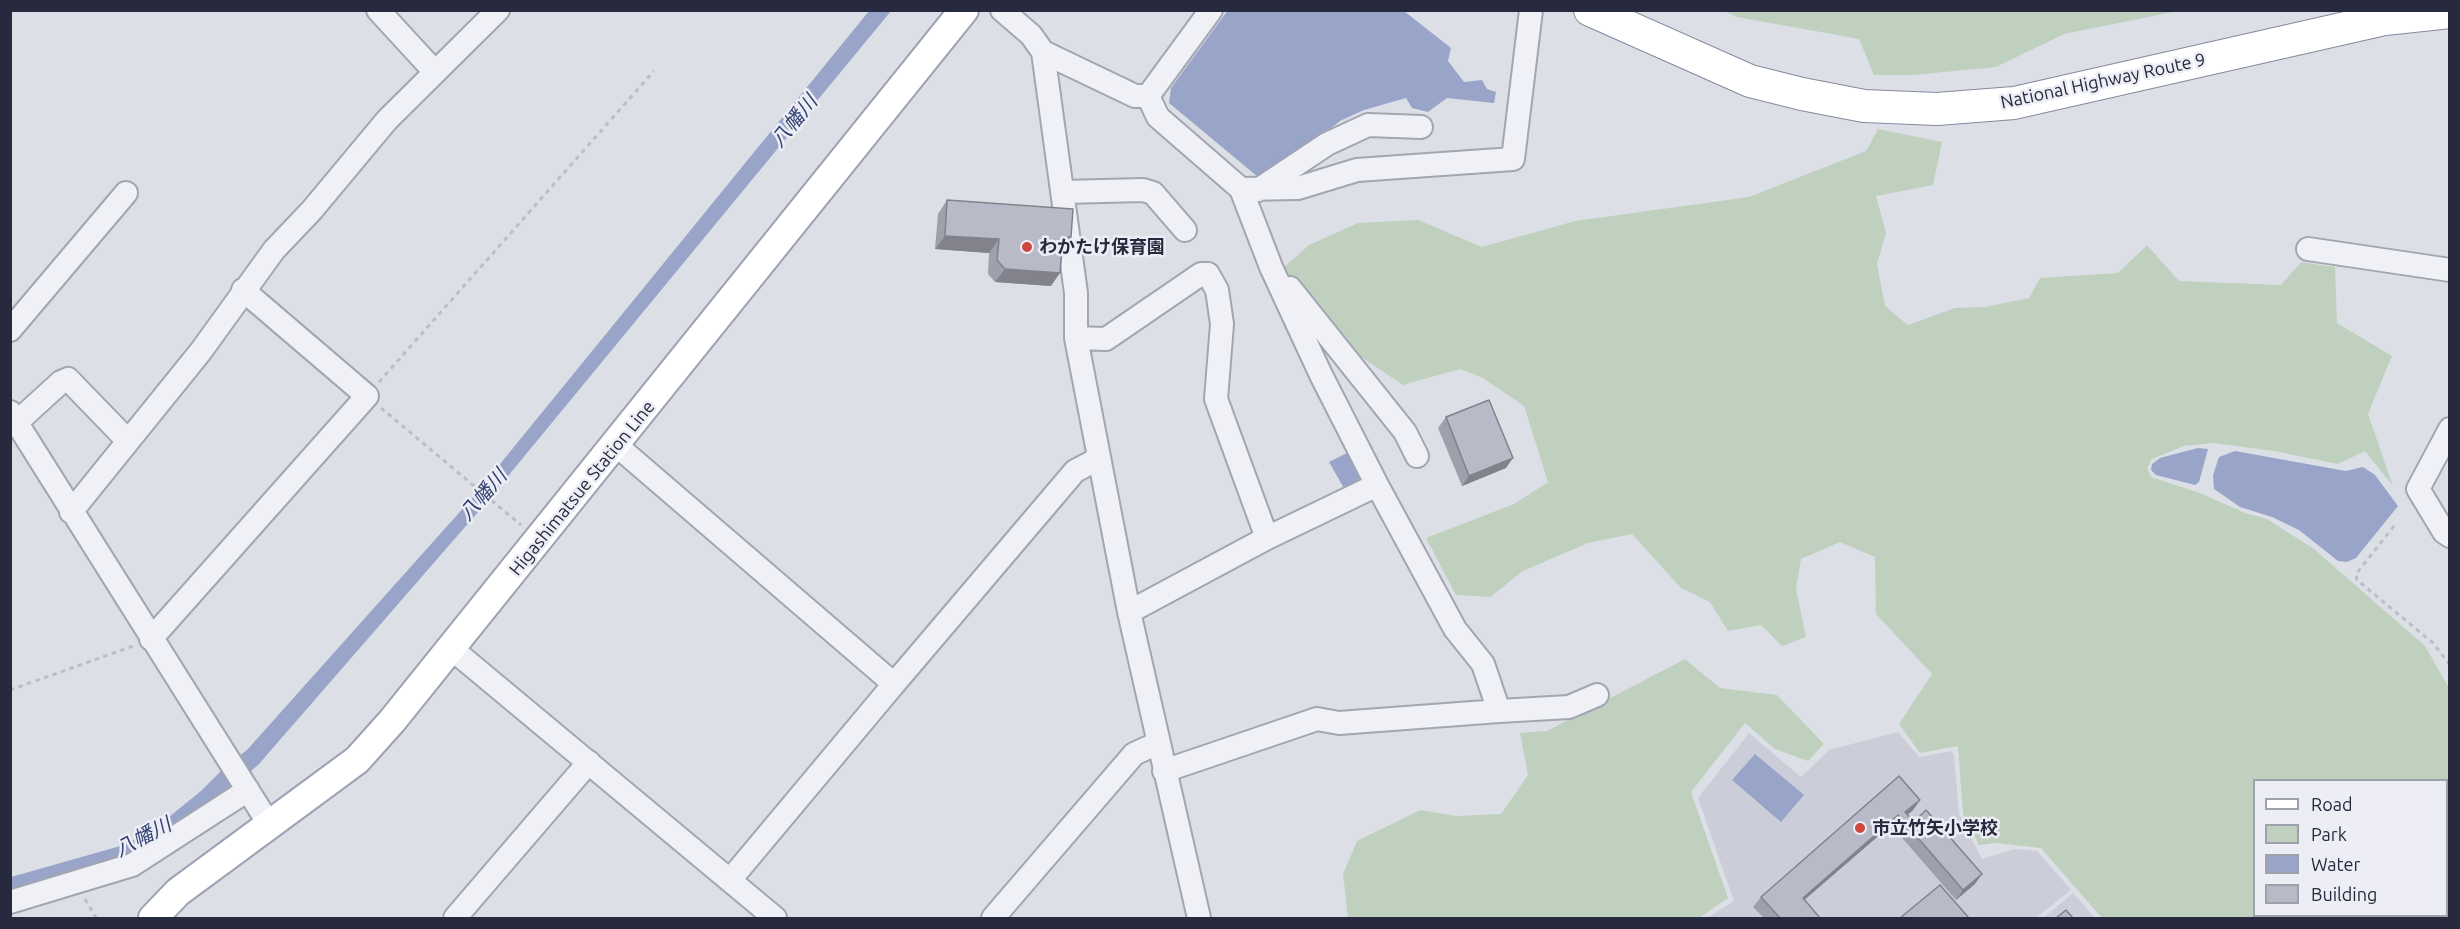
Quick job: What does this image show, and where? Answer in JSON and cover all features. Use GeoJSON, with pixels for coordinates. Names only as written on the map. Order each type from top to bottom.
{"type":"FeatureCollection","features":[{"type":"Feature","properties":{"kind":"highway","name":"National Highway Route 9"},"geometry":{"type":"LineString","coordinates":[[1590,10],[1750,81],[1864,106],[1937,109],[2014,103],[2385,19],[2450,12]]}},
{"type":"Feature","properties":{"kind":"main road","name":"Higashimatsue Station Line"},"geometry":{"type":"LineString","coordinates":[[153,918],[178,892],[357,760],[452,649],[964,10]]}},
{"type":"Feature","properties":{"kind":"street"},"geometry":{"type":"LineString","coordinates":[[378,10],[435,72]]}},
{"type":"Feature","properties":{"kind":"street"},"geometry":{"type":"LineString","coordinates":[[71,512],[201,351],[274,249],[312,210],[387,120],[498,10]]}},
{"type":"Feature","properties":{"kind":"street"},"geometry":{"type":"LineString","coordinates":[[1002,10],[1031,35],[1043,52],[1135,96],[1148,96]]}},
{"type":"Feature","properties":{"kind":"street"},"geometry":{"type":"LineString","coordinates":[[1148,96],[1211,10]]}},
{"type":"Feature","properties":{"kind":"street"},"geometry":{"type":"LineString","coordinates":[[1250,190],[1298,188],[1357,170],[1513,159],[1531,10]]}},
{"type":"Feature","properties":{"kind":"street"},"geometry":{"type":"LineString","coordinates":[[1043,52],[1048,104],[1063,192],[1076,293],[1076,338],[1129,612],[1199,918]]}},
{"type":"Feature","properties":{"kind":"street"},"geometry":{"type":"LineString","coordinates":[[1148,96],[1158,117],[1250,190],[1271,267],[1321,375],[1455,629],[1483,663],[1499,711]]}},
{"type":"Feature","properties":{"kind":"street"},"geometry":{"type":"LineString","coordinates":[[1250,190],[1327,144],[1368,125],[1421,128]]}},
{"type":"Feature","properties":{"kind":"street"},"geometry":{"type":"LineString","coordinates":[[1063,192],[1143,190],[1152,194],[1185,230]]}},
{"type":"Feature","properties":{"kind":"street"},"geometry":{"type":"LineString","coordinates":[[10,330],[126,193]]}},
{"type":"Feature","properties":{"kind":"street"},"geometry":{"type":"LineString","coordinates":[[2308,249],[2450,270]]}},
{"type":"Feature","properties":{"kind":"street"},"geometry":{"type":"LineString","coordinates":[[1271,267],[1391,413],[1405,432],[1417,456]]}},
{"type":"Feature","properties":{"kind":"street"},"geometry":{"type":"LineString","coordinates":[[1076,338],[1106,339],[1201,274],[1208,274],[1217,290],[1222,324],[1216,399],[1267,538]]}},
{"type":"Feature","properties":{"kind":"street"},"geometry":{"type":"LineString","coordinates":[[151,639],[367,396],[243,290]]}},
{"type":"Feature","properties":{"kind":"street"},"geometry":{"type":"LineString","coordinates":[[128,441],[68,379],[61,381],[14,417],[71,512],[269,824]]}},
{"type":"Feature","properties":{"kind":"street"},"geometry":{"type":"LineString","coordinates":[[2450,429],[2418,489],[2444,532],[2450,536]]}},
{"type":"Feature","properties":{"kind":"street"},"geometry":{"type":"LineString","coordinates":[[616,445],[894,684]]}},
{"type":"Feature","properties":{"kind":"street"},"geometry":{"type":"LineString","coordinates":[[730,880],[1075,471],[1098,459]]}},
{"type":"Feature","properties":{"kind":"street"},"geometry":{"type":"LineString","coordinates":[[1129,612],[1267,538],[1377,485]]}},
{"type":"Feature","properties":{"kind":"street"},"geometry":{"type":"LineString","coordinates":[[452,649],[775,918]]}},
{"type":"Feature","properties":{"kind":"street"},"geometry":{"type":"LineString","coordinates":[[1164,771],[1317,719],[1339,723],[1569,707],[1597,695]]}},
{"type":"Feature","properties":{"kind":"street"},"geometry":{"type":"LineString","coordinates":[[993,918],[1134,754],[1158,743]]}},
{"type":"Feature","properties":{"kind":"street"},"geometry":{"type":"LineString","coordinates":[[455,918],[589,762]]}},
{"type":"Feature","properties":{"kind":"street"},"geometry":{"type":"LineString","coordinates":[[10,902],[132,865],[244,785]]}},
{"type":"Feature","properties":{"kind":"path"},"geometry":{"type":"LineString","coordinates":[[539,541],[367,396],[654,71]]}},
{"type":"Feature","properties":{"kind":"path"},"geometry":{"type":"LineString","coordinates":[[2394,526],[2356,574],[2357,580],[2433,644],[2450,665]]}},
{"type":"Feature","properties":{"kind":"path"},"geometry":{"type":"LineString","coordinates":[[10,690],[151,639]]}},
{"type":"Feature","properties":{"kind":"shaded area"},"geometry":{"type":"Polygon","coordinates":[[[1898,732],[1919,757],[1951,751],[1954,755],[1959,814],[1982,859],[2015,849],[2037,851],[2071,890],[2036,918],[1707,918],[1734,901],[1698,798],[1749,733],[1801,777],[1829,750],[1898,732]]]}},
{"type":"Feature","properties":{"kind":"shaded area"},"geometry":{"type":"Polygon","coordinates":[[[2073,893],[2095,918],[2043,918],[2073,893]]]}},
{"type":"Feature","properties":{"kind":"green space"},"geometry":{"type":"Polygon","coordinates":[[[1724,11],[2178,11],[2064,34],[1996,67],[1913,75],[1874,75],[1859,39],[1737,17],[1724,11]]]}},
{"type":"Feature","properties":{"kind":"green space"},"geometry":{"type":"Polygon","coordinates":[[[1878,129],[1942,142],[1933,185],[1876,196],[1886,233],[1877,264],[1885,306],[1908,325],[1955,308],[1985,307],[2029,298],[2040,278],[2118,273],[2147,245],[2179,281],[2281,285],[2301,262],[2335,267],[2337,323],[2392,356],[2368,414],[2393,486],[2365,451],[2338,464],[2274,451],[2213,443],[2184,446],[2152,459],[2147,468],[2151,477],[2200,493],[2245,513],[2267,519],[2314,549],[2425,646],[2449,688],[2449,876],[2448,779],[2253,779],[2253,917],[2345,917],[2102,918],[2041,848],[1997,843],[1979,845],[1963,814],[1958,746],[1920,753],[1899,724],[1932,674],[1876,614],[1875,557],[1840,542],[1801,559],[1796,589],[1806,637],[1782,646],[1761,625],[1728,631],[1710,602],[1681,588],[1632,534],[1588,543],[1523,571],[1490,597],[1456,595],[1426,538],[1514,504],[1548,482],[1524,406],[1483,378],[1460,369],[1403,385],[1342,344],[1328,320],[1281,270],[1309,245],[1358,223],[1418,220],[1482,247],[1575,221],[1749,197],[1866,151],[1878,129]]]}},
{"type":"Feature","properties":{"kind":"green space"},"geometry":{"type":"Polygon","coordinates":[[[1685,659],[1720,688],[1777,695],[1824,744],[1808,761],[1775,749],[1745,723],[1691,792],[1728,898],[1699,918],[1348,918],[1343,874],[1357,841],[1420,810],[1456,816],[1501,814],[1528,775],[1520,733],[1547,731],[1685,659]]]}},
{"type":"Feature","properties":{"kind":"water"},"geometry":{"type":"Polygon","coordinates":[[[1228,10],[1404,11],[1451,48],[1448,61],[1464,82],[1482,80],[1487,89],[1496,92],[1494,103],[1447,98],[1428,112],[1412,108],[1406,98],[1364,110],[1340,121],[1264,182],[1169,103],[1171,88],[1228,10]]]}},
{"type":"Feature","properties":{"kind":"water","name":"八幡川"},"geometry":{"type":"Polygon","coordinates":[[[869,11],[891,11],[485,504],[259,764],[243,778],[232,761],[247,750],[474,496],[869,11]]]}},
{"type":"Feature","properties":{"kind":"water"},"geometry":{"type":"Polygon","coordinates":[[[2198,448],[2208,449],[2199,482],[2195,485],[2156,475],[2151,470],[2152,464],[2160,458],[2198,448]]]}},
{"type":"Feature","properties":{"kind":"water"},"geometry":{"type":"Polygon","coordinates":[[[2235,451],[2346,471],[2363,467],[2375,475],[2398,506],[2356,558],[2347,562],[2338,561],[2299,530],[2272,517],[2240,507],[2214,489],[2213,475],[2219,457],[2235,451]]]}},
{"type":"Feature","properties":{"kind":"water"},"geometry":{"type":"Polygon","coordinates":[[[1349,452],[1363,481],[1345,490],[1329,462],[1349,452]]]}},
{"type":"Feature","properties":{"kind":"water"},"geometry":{"type":"Polygon","coordinates":[[[1755,754],[1804,795],[1781,822],[1732,780],[1755,754]]]}},
{"type":"Feature","properties":{"kind":"water","name":"八幡川"},"geometry":{"type":"Polygon","coordinates":[[[227,765],[237,782],[189,822],[120,862],[11,894],[11,877],[124,845],[159,825],[201,791],[227,765]]]}},
{"type":"Feature","properties":{"kind":"building"},"geometry":{"type":"Polygon","coordinates":[[[947,200],[1073,209],[1071,237],[1063,237],[1060,273],[1005,269],[997,260],[999,239],[945,236],[947,200]]]}},
{"type":"Feature","properties":{"kind":"building"},"geometry":{"type":"Polygon","coordinates":[[[1489,400],[1513,458],[1469,476],[1446,417],[1489,400]]]}},
{"type":"Feature","properties":{"kind":"building"},"geometry":{"type":"Polygon","coordinates":[[[1899,776],[1920,800],[1905,812],[1914,822],[1926,810],[1982,874],[1963,890],[1898,815],[1803,898],[1820,918],[1780,918],[1761,897],[1899,776]]]}},
{"type":"Feature","properties":{"kind":"building"},"geometry":{"type":"Polygon","coordinates":[[[1940,885],[1969,918],[1900,918],[1940,885]]]}},
{"type":"Feature","properties":{"kind":"building"},"geometry":{"type":"Polygon","coordinates":[[[2066,910],[2073,918],[2056,918],[2066,910]]]}},
{"type":"Feature","properties":{"kind":"place","name":"わかたけ保育園"},"geometry":{"type":"Point","coordinates":[1027,247]}},
{"type":"Feature","properties":{"kind":"place","name":"市立竹矢小学校"},"geometry":{"type":"Point","coordinates":[1860,828]}}]}
